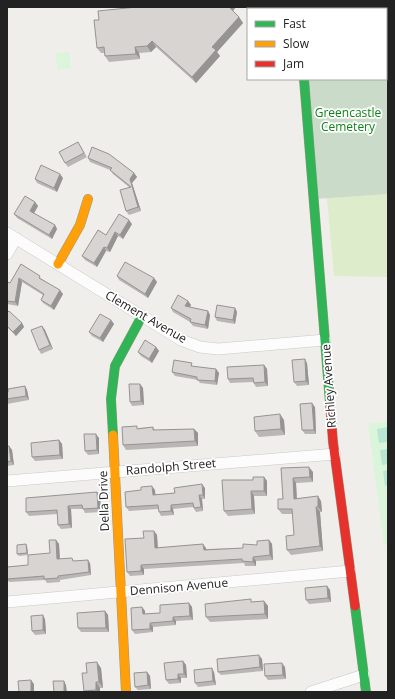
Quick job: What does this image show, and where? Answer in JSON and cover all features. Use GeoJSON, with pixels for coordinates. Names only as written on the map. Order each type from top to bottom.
{"type":"FeatureCollection","features":[{"type":"Feature","properties":{"kind":"street","name":"Richley Avenue"},"geometry":{"type":"LineString","coordinates":[[304,80],[334,454],[366,692]]}},
{"type":"Feature","properties":{"kind":"street"},"geometry":{"type":"LineString","coordinates":[[58,264],[76,234],[85,213],[88,199]]}},
{"type":"Feature","properties":{"kind":"street","name":"Clement Avenue"},"geometry":{"type":"LineString","coordinates":[[12,236],[181,340],[209,348],[227,349],[325,340]]}},
{"type":"Feature","properties":{"kind":"street"},"geometry":{"type":"LineString","coordinates":[[7,254],[12,236]]}},
{"type":"Feature","properties":{"kind":"street","name":"Della Drive"},"geometry":{"type":"LineString","coordinates":[[126,692],[111,399],[115,366],[121,352],[142,316]]}},
{"type":"Feature","properties":{"kind":"street","name":"Randolph Street"},"geometry":{"type":"LineString","coordinates":[[7,481],[334,454]]}},
{"type":"Feature","properties":{"kind":"street","name":"Dennison Avenue"},"geometry":{"type":"LineString","coordinates":[[7,602],[350,571]]}},
{"type":"Feature","properties":{"kind":"street"},"geometry":{"type":"LineString","coordinates":[[311,692],[364,675]]}},
{"type":"Feature","properties":{"kind":"green space"},"geometry":{"type":"Polygon","coordinates":[[[388,7],[388,59],[387,8],[312,8],[388,7]]]}},
{"type":"Feature","properties":{"kind":"green space"},"geometry":{"type":"Polygon","coordinates":[[[69,52],[71,68],[58,70],[55,53],[69,52]]]}},
{"type":"Feature","properties":{"kind":"green space","name":"Greencastle Cemetery"},"geometry":{"type":"Polygon","coordinates":[[[387,60],[388,194],[315,199],[304,80],[387,80],[387,60]]]}},
{"type":"Feature","properties":{"kind":"green space"},"geometry":{"type":"Polygon","coordinates":[[[388,194],[388,277],[334,276],[327,198],[388,194]]]}},
{"type":"Feature","properties":{"kind":"green space"},"geometry":{"type":"Polygon","coordinates":[[[388,421],[388,544],[384,545],[368,424],[388,421]]]}},
{"type":"Feature","properties":{"kind":"green space"},"geometry":{"type":"Polygon","coordinates":[[[388,427],[388,442],[379,443],[377,429],[388,427]]]}},
{"type":"Feature","properties":{"kind":"green space"},"geometry":{"type":"Polygon","coordinates":[[[388,449],[388,464],[382,465],[380,450],[388,449]]]}},
{"type":"Feature","properties":{"kind":"green space"},"geometry":{"type":"Polygon","coordinates":[[[388,470],[388,485],[385,486],[383,471],[388,470]]]}},
{"type":"Feature","properties":{"kind":"building"},"geometry":{"type":"Polygon","coordinates":[[[137,7],[229,7],[239,17],[212,47],[216,50],[192,77],[152,41],[147,46],[135,47],[136,54],[105,56],[104,47],[97,48],[94,20],[99,20],[98,11],[137,7]]]}},
{"type":"Feature","properties":{"kind":"building"},"geometry":{"type":"Polygon","coordinates":[[[78,142],[84,153],[65,163],[59,152],[78,142]]]}},
{"type":"Feature","properties":{"kind":"building"},"geometry":{"type":"Polygon","coordinates":[[[92,147],[109,154],[134,173],[130,179],[138,207],[126,211],[120,190],[131,187],[110,170],[112,168],[88,158],[92,147]]]}},
{"type":"Feature","properties":{"kind":"building"},"geometry":{"type":"Polygon","coordinates":[[[41,165],[60,174],[54,188],[35,179],[41,165]]]}},
{"type":"Feature","properties":{"kind":"building"},"geometry":{"type":"Polygon","coordinates":[[[25,196],[35,202],[30,211],[55,225],[49,235],[14,214],[25,196]]]}},
{"type":"Feature","properties":{"kind":"building"},"geometry":{"type":"Polygon","coordinates":[[[119,214],[129,220],[120,235],[115,232],[107,248],[104,247],[94,263],[82,256],[98,230],[106,235],[119,214]]]}},
{"type":"Feature","properties":{"kind":"building"},"geometry":{"type":"Polygon","coordinates":[[[125,262],[154,278],[145,294],[117,276],[125,262]]]}},
{"type":"Feature","properties":{"kind":"building"},"geometry":{"type":"Polygon","coordinates":[[[21,264],[40,276],[39,278],[60,290],[51,306],[41,300],[44,294],[19,278],[15,302],[7,301],[7,282],[10,283],[21,264]]]}},
{"type":"Feature","properties":{"kind":"building"},"geometry":{"type":"Polygon","coordinates":[[[178,295],[188,301],[185,306],[208,311],[205,325],[190,322],[191,319],[171,308],[178,295]]]}},
{"type":"Feature","properties":{"kind":"building"},"geometry":{"type":"Polygon","coordinates":[[[217,305],[235,308],[233,320],[215,317],[217,305]]]}},
{"type":"Feature","properties":{"kind":"building"},"geometry":{"type":"Polygon","coordinates":[[[9,311],[22,323],[13,332],[7,326],[7,313],[9,311]]]}},
{"type":"Feature","properties":{"kind":"building"},"geometry":{"type":"Polygon","coordinates":[[[100,314],[111,320],[100,338],[89,332],[100,314]]]}},
{"type":"Feature","properties":{"kind":"building"},"geometry":{"type":"Polygon","coordinates":[[[42,326],[50,345],[39,350],[31,330],[42,326]]]}},
{"type":"Feature","properties":{"kind":"building"},"geometry":{"type":"Polygon","coordinates":[[[145,340],[156,347],[149,359],[138,352],[145,340]]]}},
{"type":"Feature","properties":{"kind":"building"},"geometry":{"type":"Polygon","coordinates":[[[305,359],[306,381],[294,382],[292,360],[305,359]]]}},
{"type":"Feature","properties":{"kind":"building"},"geometry":{"type":"Polygon","coordinates":[[[174,360],[192,363],[191,366],[216,369],[215,381],[197,380],[197,377],[172,372],[174,360]]]}},
{"type":"Feature","properties":{"kind":"building"},"geometry":{"type":"Polygon","coordinates":[[[264,365],[265,382],[254,383],[253,378],[228,379],[227,367],[264,365]]]}},
{"type":"Feature","properties":{"kind":"building"},"geometry":{"type":"Polygon","coordinates":[[[129,384],[140,384],[141,401],[130,402],[129,384]]]}},
{"type":"Feature","properties":{"kind":"building"},"geometry":{"type":"Polygon","coordinates":[[[25,386],[26,396],[7,399],[8,389],[25,386]]]}},
{"type":"Feature","properties":{"kind":"building"},"geometry":{"type":"Polygon","coordinates":[[[312,403],[314,430],[302,430],[300,404],[312,403]]]}},
{"type":"Feature","properties":{"kind":"building"},"geometry":{"type":"Polygon","coordinates":[[[280,414],[281,429],[255,431],[254,417],[280,414]]]}},
{"type":"Feature","properties":{"kind":"building"},"geometry":{"type":"Polygon","coordinates":[[[137,426],[137,429],[153,427],[153,430],[194,429],[195,441],[123,445],[122,427],[137,426]]]}},
{"type":"Feature","properties":{"kind":"building"},"geometry":{"type":"Polygon","coordinates":[[[84,434],[96,434],[97,450],[85,451],[84,434]]]}},
{"type":"Feature","properties":{"kind":"building"},"geometry":{"type":"Polygon","coordinates":[[[59,440],[60,455],[32,457],[31,443],[59,440]]]}},
{"type":"Feature","properties":{"kind":"building"},"geometry":{"type":"Polygon","coordinates":[[[7,446],[9,446],[11,461],[7,462],[7,446]]]}},
{"type":"Feature","properties":{"kind":"building"},"geometry":{"type":"Polygon","coordinates":[[[309,467],[310,477],[293,478],[294,499],[318,496],[318,507],[316,507],[320,546],[287,550],[286,536],[294,535],[292,509],[278,509],[278,499],[283,499],[281,468],[309,467]]]}},
{"type":"Feature","properties":{"kind":"building"},"geometry":{"type":"Polygon","coordinates":[[[253,477],[264,477],[264,491],[251,491],[252,509],[224,511],[222,480],[253,480],[253,477]]]}},
{"type":"Feature","properties":{"kind":"building"},"geometry":{"type":"Polygon","coordinates":[[[202,484],[203,495],[199,495],[201,507],[194,508],[193,503],[171,505],[171,511],[159,512],[158,505],[126,507],[125,492],[141,490],[141,487],[152,486],[153,495],[175,493],[174,488],[202,484]]]}},
{"type":"Feature","properties":{"kind":"building"},"geometry":{"type":"Polygon","coordinates":[[[97,492],[98,508],[83,509],[82,505],[68,506],[69,524],[58,525],[57,510],[26,512],[26,498],[97,492]]]}},
{"type":"Feature","properties":{"kind":"building"},"geometry":{"type":"Polygon","coordinates":[[[143,531],[154,531],[155,548],[203,544],[204,550],[243,548],[243,544],[257,545],[257,541],[269,540],[270,555],[253,557],[253,562],[242,561],[242,559],[141,565],[141,571],[127,572],[125,539],[144,538],[143,531]]]}},
{"type":"Feature","properties":{"kind":"building"},"geometry":{"type":"Polygon","coordinates":[[[49,540],[56,540],[57,559],[72,558],[73,561],[88,560],[89,572],[58,576],[58,578],[44,579],[44,576],[7,579],[7,567],[28,565],[28,555],[50,553],[49,540]]]}},
{"type":"Feature","properties":{"kind":"building"},"geometry":{"type":"Polygon","coordinates":[[[26,544],[27,553],[17,554],[17,545],[26,544]]]}},
{"type":"Feature","properties":{"kind":"building"},"geometry":{"type":"Polygon","coordinates":[[[327,586],[328,598],[306,600],[305,588],[327,586]]]}},
{"type":"Feature","properties":{"kind":"building"},"geometry":{"type":"Polygon","coordinates":[[[251,599],[251,602],[264,601],[265,614],[206,617],[205,604],[251,599]]]}},
{"type":"Feature","properties":{"kind":"building"},"geometry":{"type":"Polygon","coordinates":[[[189,603],[190,616],[173,617],[173,621],[150,623],[150,629],[132,630],[131,608],[142,607],[143,614],[160,613],[160,605],[189,603]]]}},
{"type":"Feature","properties":{"kind":"building"},"geometry":{"type":"Polygon","coordinates":[[[105,611],[106,628],[78,628],[77,613],[105,611]]]}},
{"type":"Feature","properties":{"kind":"building"},"geometry":{"type":"Polygon","coordinates":[[[43,615],[43,630],[32,631],[31,616],[43,615]]]}},
{"type":"Feature","properties":{"kind":"building"},"geometry":{"type":"Polygon","coordinates":[[[259,655],[260,667],[218,672],[217,659],[259,655]]]}},
{"type":"Feature","properties":{"kind":"building"},"geometry":{"type":"Polygon","coordinates":[[[183,661],[184,674],[178,674],[178,679],[166,680],[164,663],[183,661]]]}},
{"type":"Feature","properties":{"kind":"building"},"geometry":{"type":"Polygon","coordinates":[[[97,662],[99,682],[96,682],[96,690],[84,691],[82,673],[87,673],[86,663],[97,662]]]}},
{"type":"Feature","properties":{"kind":"building"},"geometry":{"type":"Polygon","coordinates":[[[282,663],[283,675],[265,676],[264,664],[282,663]]]}},
{"type":"Feature","properties":{"kind":"building"},"geometry":{"type":"Polygon","coordinates":[[[212,668],[213,681],[195,683],[194,670],[212,668]]]}},
{"type":"Feature","properties":{"kind":"building"},"geometry":{"type":"Polygon","coordinates":[[[147,672],[148,685],[135,687],[134,673],[147,672]]]}},
{"type":"Feature","properties":{"kind":"building"},"geometry":{"type":"Polygon","coordinates":[[[31,680],[31,692],[19,692],[18,681],[31,680]]]}},
{"type":"Feature","properties":{"kind":"building"},"geometry":{"type":"Polygon","coordinates":[[[53,681],[64,681],[64,692],[54,692],[53,681]]]}},
{"type":"Feature","properties":{"kind":"traffic: fast"},"geometry":{"type":"LineString","coordinates":[[304,80],[330,403]]}},
{"type":"Feature","properties":{"kind":"traffic: fast"},"geometry":{"type":"LineString","coordinates":[[113,435],[111,399],[115,366],[142,316]]}},
{"type":"Feature","properties":{"kind":"traffic: fast"},"geometry":{"type":"LineString","coordinates":[[355,606],[366,692]]}},
{"type":"Feature","properties":{"kind":"traffic: slow"},"geometry":{"type":"LineString","coordinates":[[58,264],[80,225],[88,199]]}},
{"type":"Feature","properties":{"kind":"traffic: slow"},"geometry":{"type":"LineString","coordinates":[[113,435],[126,692]]}},
{"type":"Feature","properties":{"kind":"traffic: jam"},"geometry":{"type":"LineString","coordinates":[[330,403],[333,442],[355,606]]}}]}
